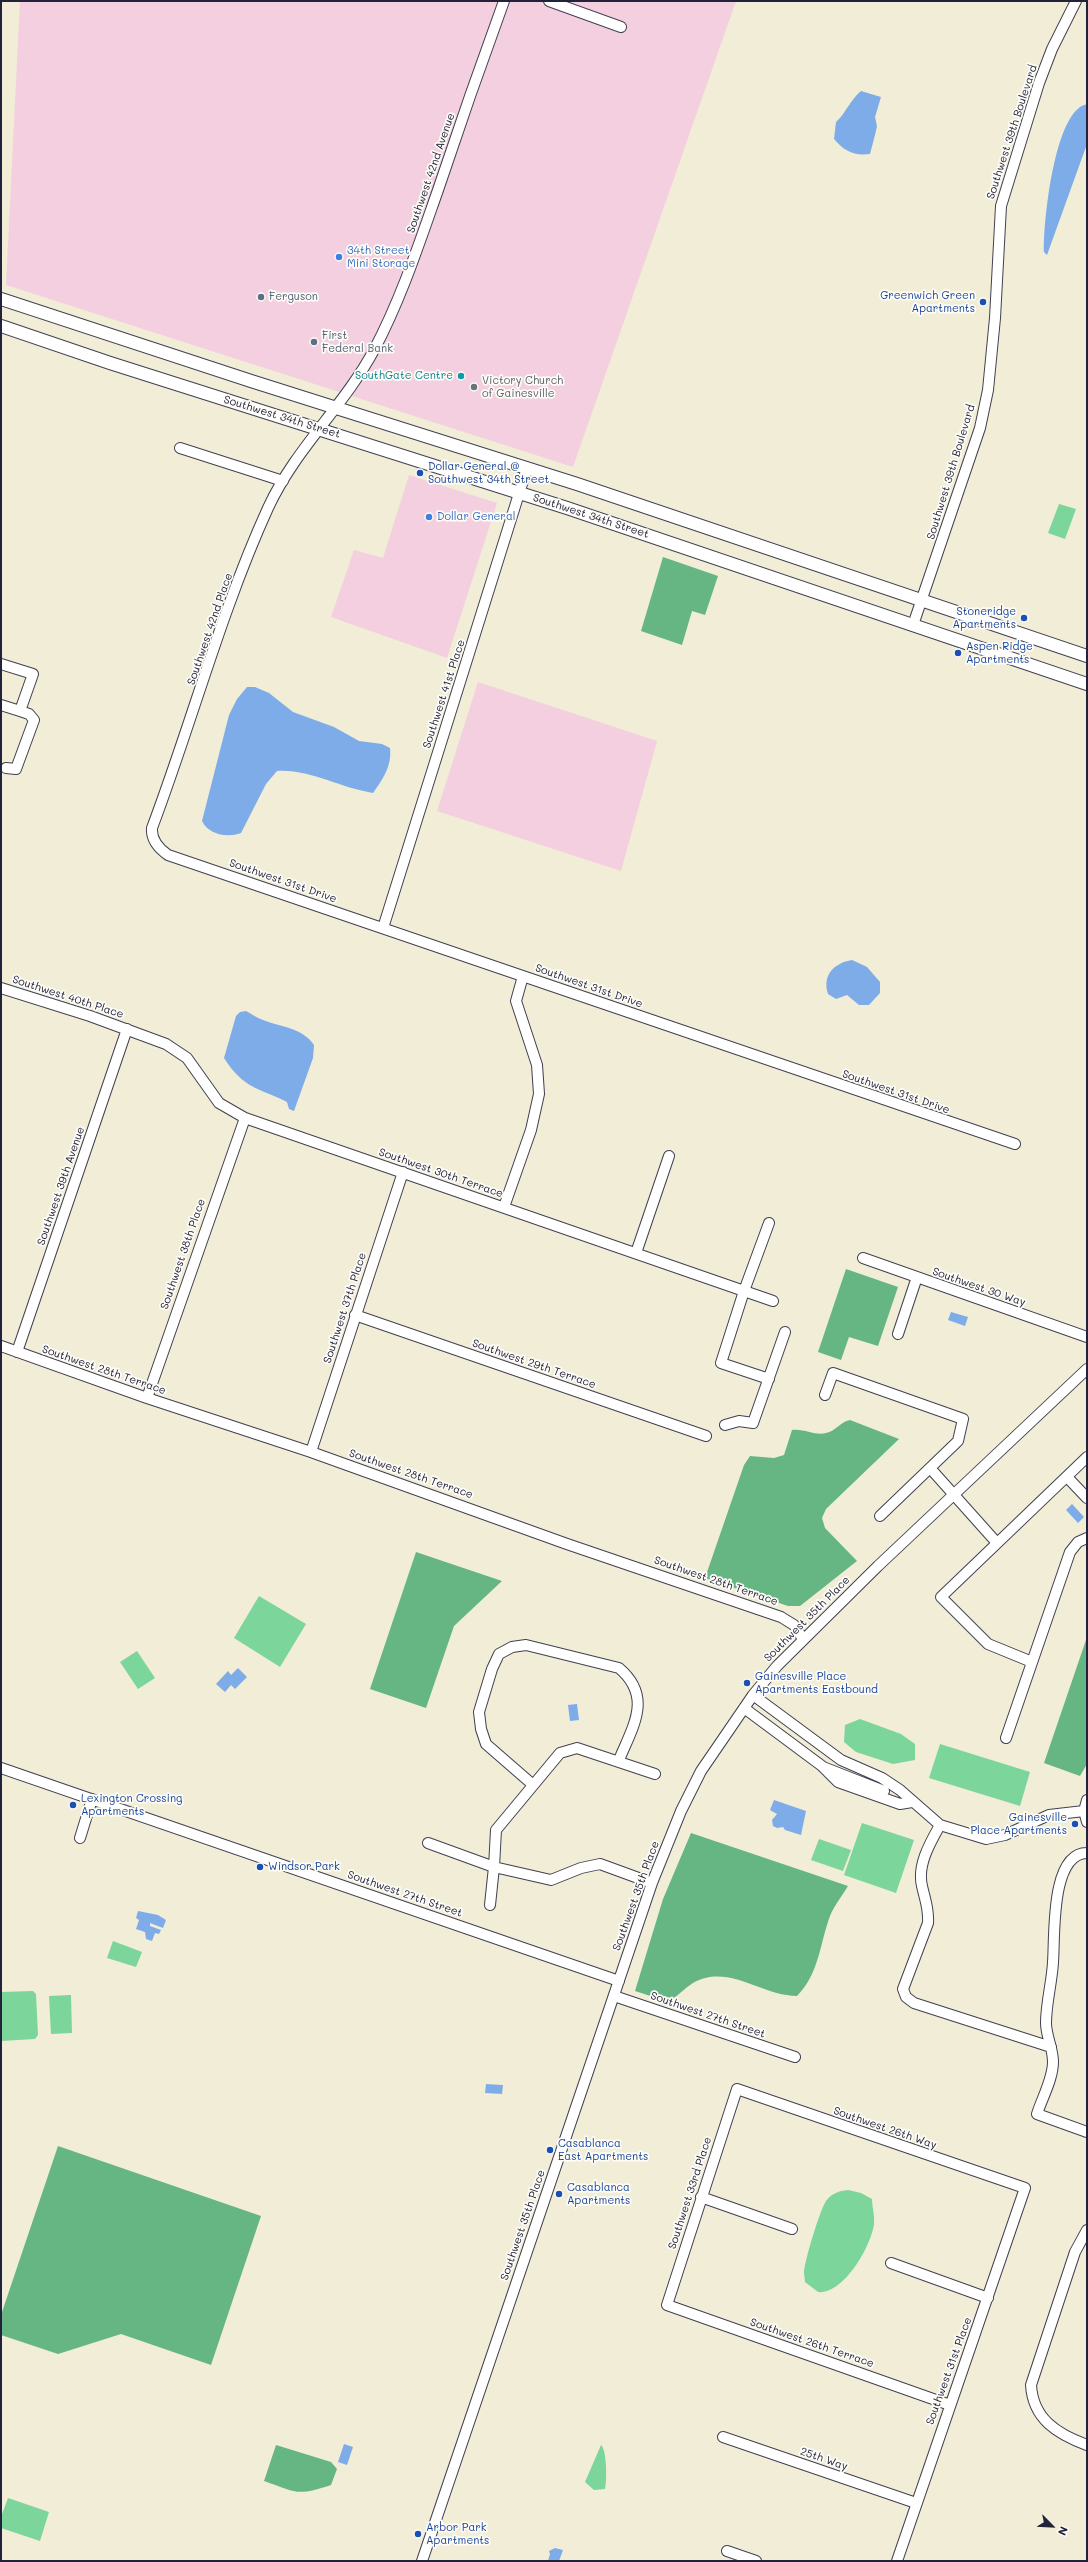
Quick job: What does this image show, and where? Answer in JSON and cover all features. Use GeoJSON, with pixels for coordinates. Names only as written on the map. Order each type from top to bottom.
{"type":"FeatureCollection","features":[{"type":"Feature","properties":{"kind":"main road"},"geometry":{"type":"LineString","coordinates":[[1,299],[527,468],[1087,656]]}},
{"type":"Feature","properties":{"kind":"main road","name":"Southwest 34th Street"},"geometry":{"type":"LineString","coordinates":[[1,326],[110,363],[519,493],[913,624],[1087,684]]}},
{"type":"Feature","properties":{"kind":"street","name":"Southwest 42nd Avenue"},"geometry":{"type":"LineString","coordinates":[[318,428],[349,391],[374,350],[403,288],[504,1]]}},
{"type":"Feature","properties":{"kind":"street"},"geometry":{"type":"LineString","coordinates":[[549,1],[621,27]]}},
{"type":"Feature","properties":{"kind":"street","name":"Southwest 39th Boulevard"},"geometry":{"type":"LineString","coordinates":[[913,624],[978,435],[988,390],[995,318],[1001,206],[1039,83],[1052,48],[1076,1]]}},
{"type":"Feature","properties":{"kind":"street","name":"Southwest 42nd Place"},"geometry":{"type":"LineString","coordinates":[[158,847],[154,840],[152,828],[251,547],[283,482],[305,444],[318,428]]}},
{"type":"Feature","properties":{"kind":"street"},"geometry":{"type":"LineString","coordinates":[[180,448],[283,482]]}},
{"type":"Feature","properties":{"kind":"street","name":"Southwest 41st Place"},"geometry":{"type":"LineString","coordinates":[[383,928],[527,468]]}},
{"type":"Feature","properties":{"kind":"street"},"geometry":{"type":"LineString","coordinates":[[1,664],[33,674],[20,711]]}},
{"type":"Feature","properties":{"kind":"street"},"geometry":{"type":"LineString","coordinates":[[1,704],[30,714],[34,720],[16,769],[6,768]]}},
{"type":"Feature","properties":{"kind":"street","name":"Southwest 31st Drive"},"geometry":{"type":"LineString","coordinates":[[158,847],[168,855],[1015,1144]]}},
{"type":"Feature","properties":{"kind":"street"},"geometry":{"type":"LineString","coordinates":[[504,1207],[531,1130],[539,1094],[537,1064],[516,1001],[523,976]]}},
{"type":"Feature","properties":{"kind":"street","name":"Southwest 40th Place"},"geometry":{"type":"LineString","coordinates":[[1,988],[127,1029]]}},
{"type":"Feature","properties":{"kind":"street","name":"Southwest 30th Terrace"},"geometry":{"type":"LineString","coordinates":[[127,1029],[166,1044],[187,1058],[219,1103],[245,1118],[773,1301]]}},
{"type":"Feature","properties":{"kind":"street","name":"Southwest 39th Avenue"},"geometry":{"type":"LineString","coordinates":[[17,1352],[127,1029]]}},
{"type":"Feature","properties":{"kind":"street","name":"Southwest 38th Place"},"geometry":{"type":"LineString","coordinates":[[147,1398],[211,1210],[245,1118]]}},
{"type":"Feature","properties":{"kind":"street"},"geometry":{"type":"LineString","coordinates":[[636,1253],[669,1156]]}},
{"type":"Feature","properties":{"kind":"street","name":"Southwest 37th Place"},"geometry":{"type":"LineString","coordinates":[[311,1452],[403,1172]]}},
{"type":"Feature","properties":{"kind":"street"},"geometry":{"type":"LineString","coordinates":[[769,1224],[744,1291],[722,1363],[769,1379]]}},
{"type":"Feature","properties":{"kind":"street","name":"Southwest 30 Way"},"geometry":{"type":"LineString","coordinates":[[863,1258],[1087,1337]]}},
{"type":"Feature","properties":{"kind":"street"},"geometry":{"type":"LineString","coordinates":[[898,1334],[917,1278]]}},
{"type":"Feature","properties":{"kind":"street","name":"Southwest 29th Terrace"},"geometry":{"type":"LineString","coordinates":[[355,1315],[706,1436]]}},
{"type":"Feature","properties":{"kind":"street"},"geometry":{"type":"LineString","coordinates":[[725,1425],[739,1421],[753,1423],[785,1332]]}},
{"type":"Feature","properties":{"kind":"street","name":"Southwest 28th Terrace"},"geometry":{"type":"LineString","coordinates":[[1,1346],[147,1398],[311,1452],[567,1544],[781,1617],[794,1625],[803,1639]]}},
{"type":"Feature","properties":{"kind":"street","name":"Southwest 35th Place"},"geometry":{"type":"LineString","coordinates":[[422,2561],[652,1883],[681,1811],[701,1771],[753,1695],[803,1639],[1087,1369]]}},
{"type":"Feature","properties":{"kind":"street"},"geometry":{"type":"LineString","coordinates":[[825,1395],[833,1373],[963,1420],[958,1441],[880,1516]]}},
{"type":"Feature","properties":{"kind":"street"},"geometry":{"type":"LineString","coordinates":[[1032,1662],[988,1644],[941,1597],[1087,1457]]}},
{"type":"Feature","properties":{"kind":"street"},"geometry":{"type":"LineString","coordinates":[[930,1468],[997,1543]]}},
{"type":"Feature","properties":{"kind":"street"},"geometry":{"type":"LineString","coordinates":[[1067,1477],[1087,1498]]}},
{"type":"Feature","properties":{"kind":"street"},"geometry":{"type":"LineString","coordinates":[[1006,1738],[1070,1552],[1078,1542],[1087,1538]]}},
{"type":"Feature","properties":{"kind":"street"},"geometry":{"type":"LineString","coordinates":[[532,1784],[486,1744],[481,1729],[479,1712],[492,1669],[499,1654],[512,1647],[526,1645],[619,1668],[630,1678],[637,1691],[637,1717],[619,1760]]}},
{"type":"Feature","properties":{"kind":"street"},"geometry":{"type":"LineString","coordinates":[[753,1695],[841,1760],[862,1769],[900,1790],[940,1825],[986,1839],[1005,1835],[1049,1815],[1084,1811]]}},
{"type":"Feature","properties":{"kind":"street"},"geometry":{"type":"LineString","coordinates":[[744,1708],[822,1766],[838,1782],[900,1804],[912,1802]]}},
{"type":"Feature","properties":{"kind":"street"},"geometry":{"type":"LineString","coordinates":[[490,1905],[496,1830],[532,1784],[560,1753],[577,1748],[619,1760],[655,1774]]}},
{"type":"Feature","properties":{"kind":"street"},"geometry":{"type":"LineString","coordinates":[[822,1766],[912,1802]]}},
{"type":"Feature","properties":{"kind":"street","name":"Southwest 27th Street"},"geometry":{"type":"LineString","coordinates":[[1,1768],[619,1981]]}},
{"type":"Feature","properties":{"kind":"street"},"geometry":{"type":"LineString","coordinates":[[856,1780],[862,1769]]}},
{"type":"Feature","properties":{"kind":"street"},"geometry":{"type":"LineString","coordinates":[[80,1838],[92,1800]]}},
{"type":"Feature","properties":{"kind":"street"},"geometry":{"type":"LineString","coordinates":[[1087,1800],[1084,1811],[1087,1822]]}},
{"type":"Feature","properties":{"kind":"street"},"geometry":{"type":"LineString","coordinates":[[940,1825],[921,1868],[922,1886],[929,1912],[928,1923],[903,1989],[906,1997],[914,2003],[1051,2047]]}},
{"type":"Feature","properties":{"kind":"street"},"geometry":{"type":"LineString","coordinates":[[428,1843],[494,1867],[551,1880],[581,1868],[600,1864],[652,1883]]}},
{"type":"Feature","properties":{"kind":"street"},"geometry":{"type":"LineString","coordinates":[[1087,1853],[1082,1853],[1072,1860],[1058,1888],[1055,1900],[1053,1961],[1046,2022],[1053,2062],[1051,2073],[1037,2114],[1087,2132]]}},
{"type":"Feature","properties":{"kind":"street","name":"Southwest 27th Street"},"geometry":{"type":"LineString","coordinates":[[614,1996],[795,2057]]}},
{"type":"Feature","properties":{"kind":"street","name":"Southwest 26th Way"},"geometry":{"type":"LineString","coordinates":[[737,2090],[1025,2188]]}},
{"type":"Feature","properties":{"kind":"street","name":"Southwest 33rd Place"},"geometry":{"type":"LineString","coordinates":[[667,2305],[737,2090]]}},
{"type":"Feature","properties":{"kind":"street","name":"Southwest 31st Place"},"geometry":{"type":"LineString","coordinates":[[897,2561],[1025,2188]]}},
{"type":"Feature","properties":{"kind":"street"},"geometry":{"type":"LineString","coordinates":[[701,2197],[792,2229]]}},
{"type":"Feature","properties":{"kind":"street"},"geometry":{"type":"LineString","coordinates":[[1087,2230],[1075,2252],[1031,2385],[1032,2399],[1051,2428],[1087,2445]]}},
{"type":"Feature","properties":{"kind":"street"},"geometry":{"type":"LineString","coordinates":[[890,2263],[988,2298]]}},
{"type":"Feature","properties":{"kind":"street","name":"Southwest 26th Terrace"},"geometry":{"type":"LineString","coordinates":[[667,2305],[950,2405]]}},
{"type":"Feature","properties":{"kind":"street","name":"25th Way"},"geometry":{"type":"LineString","coordinates":[[723,2437],[916,2503]]}},
{"type":"Feature","properties":{"kind":"street"},"geometry":{"type":"LineString","coordinates":[[727,2551],[756,2561]]}},
{"type":"Feature","properties":{"kind":"shaded area"},"geometry":{"type":"Polygon","coordinates":[[[20,1],[736,1],[573,467],[6,285],[20,1]]]}},
{"type":"Feature","properties":{"kind":"shaded area"},"geometry":{"type":"Polygon","coordinates":[[[409,475],[497,503],[447,658],[331,617],[354,550],[383,558],[409,475]]]}},
{"type":"Feature","properties":{"kind":"shaded area"},"geometry":{"type":"Polygon","coordinates":[[[478,682],[657,741],[621,871],[437,811],[478,682]]]}},
{"type":"Feature","properties":{"kind":"green space"},"geometry":{"type":"Polygon","coordinates":[[[1059,504],[1076,509],[1065,539],[1048,533],[1059,504]]]}},
{"type":"Feature","properties":{"kind":"green space"},"geometry":{"type":"Polygon","coordinates":[[[663,557],[718,576],[705,615],[692,611],[682,645],[641,631],[663,557]]]}},
{"type":"Feature","properties":{"kind":"green space"},"geometry":{"type":"Polygon","coordinates":[[[846,1269],[898,1287],[878,1346],[849,1337],[841,1360],[818,1352],[846,1269]]]}},
{"type":"Feature","properties":{"kind":"green space"},"geometry":{"type":"Polygon","coordinates":[[[850,1420],[899,1439],[826,1509],[822,1518],[825,1528],[857,1561],[800,1606],[788,1606],[705,1578],[744,1465],[750,1456],[774,1458],[784,1455],[792,1430],[822,1434],[833,1430],[850,1420]]]}},
{"type":"Feature","properties":{"kind":"green space"},"geometry":{"type":"Polygon","coordinates":[[[416,1552],[502,1581],[454,1626],[426,1708],[370,1689],[416,1552]]]}},
{"type":"Feature","properties":{"kind":"green space"},"geometry":{"type":"Polygon","coordinates":[[[259,1596],[306,1624],[280,1667],[234,1638],[259,1596]]]}},
{"type":"Feature","properties":{"kind":"green space"},"geometry":{"type":"Polygon","coordinates":[[[1087,1637],[1087,1764],[1080,1776],[1044,1763],[1087,1637]]]}},
{"type":"Feature","properties":{"kind":"green space"},"geometry":{"type":"Polygon","coordinates":[[[137,1651],[155,1678],[138,1689],[120,1662],[137,1651]]]}},
{"type":"Feature","properties":{"kind":"green space"},"geometry":{"type":"Polygon","coordinates":[[[860,1719],[901,1734],[915,1744],[915,1760],[893,1764],[856,1752],[844,1742],[845,1725],[860,1719]]]}},
{"type":"Feature","properties":{"kind":"green space"},"geometry":{"type":"Polygon","coordinates":[[[940,1744],[1030,1772],[1020,1806],[929,1778],[940,1744]]]}},
{"type":"Feature","properties":{"kind":"green space"},"geometry":{"type":"Polygon","coordinates":[[[862,1823],[914,1840],[896,1893],[844,1875],[862,1823]]]}},
{"type":"Feature","properties":{"kind":"green space"},"geometry":{"type":"Polygon","coordinates":[[[691,1833],[848,1886],[830,1916],[818,1958],[810,1978],[797,1996],[784,1995],[732,1978],[719,1977],[706,1978],[693,1983],[669,2002],[635,1991],[663,1899],[691,1833]]]}},
{"type":"Feature","properties":{"kind":"green space"},"geometry":{"type":"Polygon","coordinates":[[[819,1839],[851,1850],[843,1871],[811,1860],[819,1839]]]}},
{"type":"Feature","properties":{"kind":"green space"},"geometry":{"type":"Polygon","coordinates":[[[113,1941],[142,1952],[136,1967],[107,1958],[113,1941]]]}},
{"type":"Feature","properties":{"kind":"green space"},"geometry":{"type":"Polygon","coordinates":[[[33,1991],[36,1994],[38,2035],[35,2039],[1,2041],[1,1992],[33,1991]]]}},
{"type":"Feature","properties":{"kind":"green space"},"geometry":{"type":"Polygon","coordinates":[[[71,1995],[72,2033],[51,2034],[49,1996],[71,1995]]]}},
{"type":"Feature","properties":{"kind":"green space"},"geometry":{"type":"Polygon","coordinates":[[[58,2146],[261,2216],[211,2365],[121,2334],[58,2354],[1,2335],[1,2315],[58,2146]]]}},
{"type":"Feature","properties":{"kind":"green space"},"geometry":{"type":"Polygon","coordinates":[[[848,2190],[861,2193],[872,2199],[874,2224],[872,2234],[862,2256],[846,2278],[837,2286],[827,2291],[818,2292],[805,2282],[804,2273],[813,2236],[826,2201],[836,2193],[848,2190]]]}},
{"type":"Feature","properties":{"kind":"green space"},"geometry":{"type":"Polygon","coordinates":[[[276,2445],[331,2462],[337,2469],[331,2485],[311,2491],[298,2492],[264,2481],[276,2445]]]}},
{"type":"Feature","properties":{"kind":"green space"},"geometry":{"type":"Polygon","coordinates":[[[601,2445],[605,2459],[606,2485],[605,2489],[594,2490],[585,2482],[601,2445]]]}},
{"type":"Feature","properties":{"kind":"green space"},"geometry":{"type":"Polygon","coordinates":[[[8,2498],[49,2512],[40,2541],[1,2528],[1,2517],[8,2498]]]}},
{"type":"Feature","properties":{"kind":"water"},"geometry":{"type":"Polygon","coordinates":[[[861,91],[881,97],[875,117],[877,126],[870,154],[850,152],[834,139],[836,122],[861,91]]]}},
{"type":"Feature","properties":{"kind":"water"},"geometry":{"type":"Polygon","coordinates":[[[1087,104],[1087,144],[1047,255],[1044,252],[1044,238],[1048,195],[1059,146],[1066,126],[1076,111],[1087,104]]]}},
{"type":"Feature","properties":{"kind":"water"},"geometry":{"type":"Polygon","coordinates":[[[247,687],[255,687],[269,693],[293,712],[334,727],[359,741],[382,744],[390,748],[390,761],[383,777],[373,793],[361,791],[301,773],[277,771],[266,784],[241,833],[224,835],[214,832],[205,826],[202,821],[229,715],[237,699],[247,687]]]}},
{"type":"Feature","properties":{"kind":"water"},"geometry":{"type":"Polygon","coordinates":[[[852,960],[867,967],[880,982],[880,993],[869,1005],[859,1005],[847,995],[836,999],[828,994],[827,981],[831,971],[840,964],[852,960]]]}},
{"type":"Feature","properties":{"kind":"water"},"geometry":{"type":"Polygon","coordinates":[[[246,1011],[261,1019],[298,1031],[309,1039],[314,1045],[313,1058],[294,1111],[289,1109],[287,1102],[259,1090],[245,1082],[231,1068],[224,1058],[236,1016],[240,1012],[246,1011]]]}},
{"type":"Feature","properties":{"kind":"water"},"geometry":{"type":"Polygon","coordinates":[[[951,1312],[968,1317],[965,1326],[948,1320],[951,1312]]]}},
{"type":"Feature","properties":{"kind":"water"},"geometry":{"type":"Polygon","coordinates":[[[1072,1504],[1084,1517],[1078,1523],[1066,1510],[1072,1504]]]}},
{"type":"Feature","properties":{"kind":"water"},"geometry":{"type":"Polygon","coordinates":[[[238,1668],[247,1677],[235,1689],[231,1685],[225,1692],[216,1684],[228,1671],[231,1675],[238,1668]]]}},
{"type":"Feature","properties":{"kind":"water"},"geometry":{"type":"Polygon","coordinates":[[[577,1704],[579,1720],[570,1721],[568,1705],[577,1704]]]}},
{"type":"Feature","properties":{"kind":"water"},"geometry":{"type":"Polygon","coordinates":[[[774,1800],[806,1811],[801,1835],[785,1830],[783,1827],[777,1828],[773,1826],[772,1820],[777,1814],[770,1810],[774,1800]]]}},
{"type":"Feature","properties":{"kind":"water"},"geometry":{"type":"Polygon","coordinates":[[[138,1911],[158,1915],[166,1920],[163,1928],[150,1923],[150,1926],[161,1930],[159,1934],[155,1933],[152,1941],[146,1939],[145,1932],[136,1929],[139,1920],[136,1918],[138,1911]]]}},
{"type":"Feature","properties":{"kind":"water"},"geometry":{"type":"Polygon","coordinates":[[[486,2084],[503,2085],[502,2094],[485,2093],[486,2084]]]}},
{"type":"Feature","properties":{"kind":"water"},"geometry":{"type":"Polygon","coordinates":[[[344,2444],[353,2447],[347,2465],[338,2462],[344,2444]]]}},
{"type":"Feature","properties":{"kind":"water"},"geometry":{"type":"Polygon","coordinates":[[[555,2548],[563,2550],[559,2561],[548,2561],[550,2554],[549,2551],[555,2548]]]}},
{"type":"Feature","properties":{"kind":"place","name":"34th Street Mini Storage"},"geometry":{"type":"Point","coordinates":[339,257]}},
{"type":"Feature","properties":{"kind":"place","name":"Ferguson"},"geometry":{"type":"Point","coordinates":[261,297]}},
{"type":"Feature","properties":{"kind":"place","name":"Greenwich Green Apartments"},"geometry":{"type":"Point","coordinates":[983,302]}},
{"type":"Feature","properties":{"kind":"place","name":"First Federal Bank"},"geometry":{"type":"Point","coordinates":[314,342]}},
{"type":"Feature","properties":{"kind":"place","name":"SouthGate Centre"},"geometry":{"type":"Point","coordinates":[461,376]}},
{"type":"Feature","properties":{"kind":"place","name":"Victory Church of Gainesville"},"geometry":{"type":"Point","coordinates":[474,387]}},
{"type":"Feature","properties":{"kind":"place","name":"Dollar General @ Southwest 34th Street"},"geometry":{"type":"Point","coordinates":[420,473]}},
{"type":"Feature","properties":{"kind":"place","name":"Dollar General"},"geometry":{"type":"Point","coordinates":[429,517]}},
{"type":"Feature","properties":{"kind":"place","name":"Stoneridge Apartments"},"geometry":{"type":"Point","coordinates":[1024,618]}},
{"type":"Feature","properties":{"kind":"place","name":"Aspen Ridge Apartments"},"geometry":{"type":"Point","coordinates":[958,653]}},
{"type":"Feature","properties":{"kind":"place","name":"Gainesville Place Apartments Eastbound"},"geometry":{"type":"Point","coordinates":[747,1683]}},
{"type":"Feature","properties":{"kind":"place","name":"Lexington Crossing Apartments"},"geometry":{"type":"Point","coordinates":[73,1805]}},
{"type":"Feature","properties":{"kind":"place","name":"Gainesville Place Apartments"},"geometry":{"type":"Point","coordinates":[1075,1824]}},
{"type":"Feature","properties":{"kind":"place","name":"Windsor Park"},"geometry":{"type":"Point","coordinates":[260,1867]}},
{"type":"Feature","properties":{"kind":"place","name":"Casablanca East Apartments"},"geometry":{"type":"Point","coordinates":[550,2150]}},
{"type":"Feature","properties":{"kind":"place","name":"Casablanca Apartments"},"geometry":{"type":"Point","coordinates":[559,2194]}},
{"type":"Feature","properties":{"kind":"place","name":"Arbor Park Apartments"},"geometry":{"type":"Point","coordinates":[418,2534]}}]}
